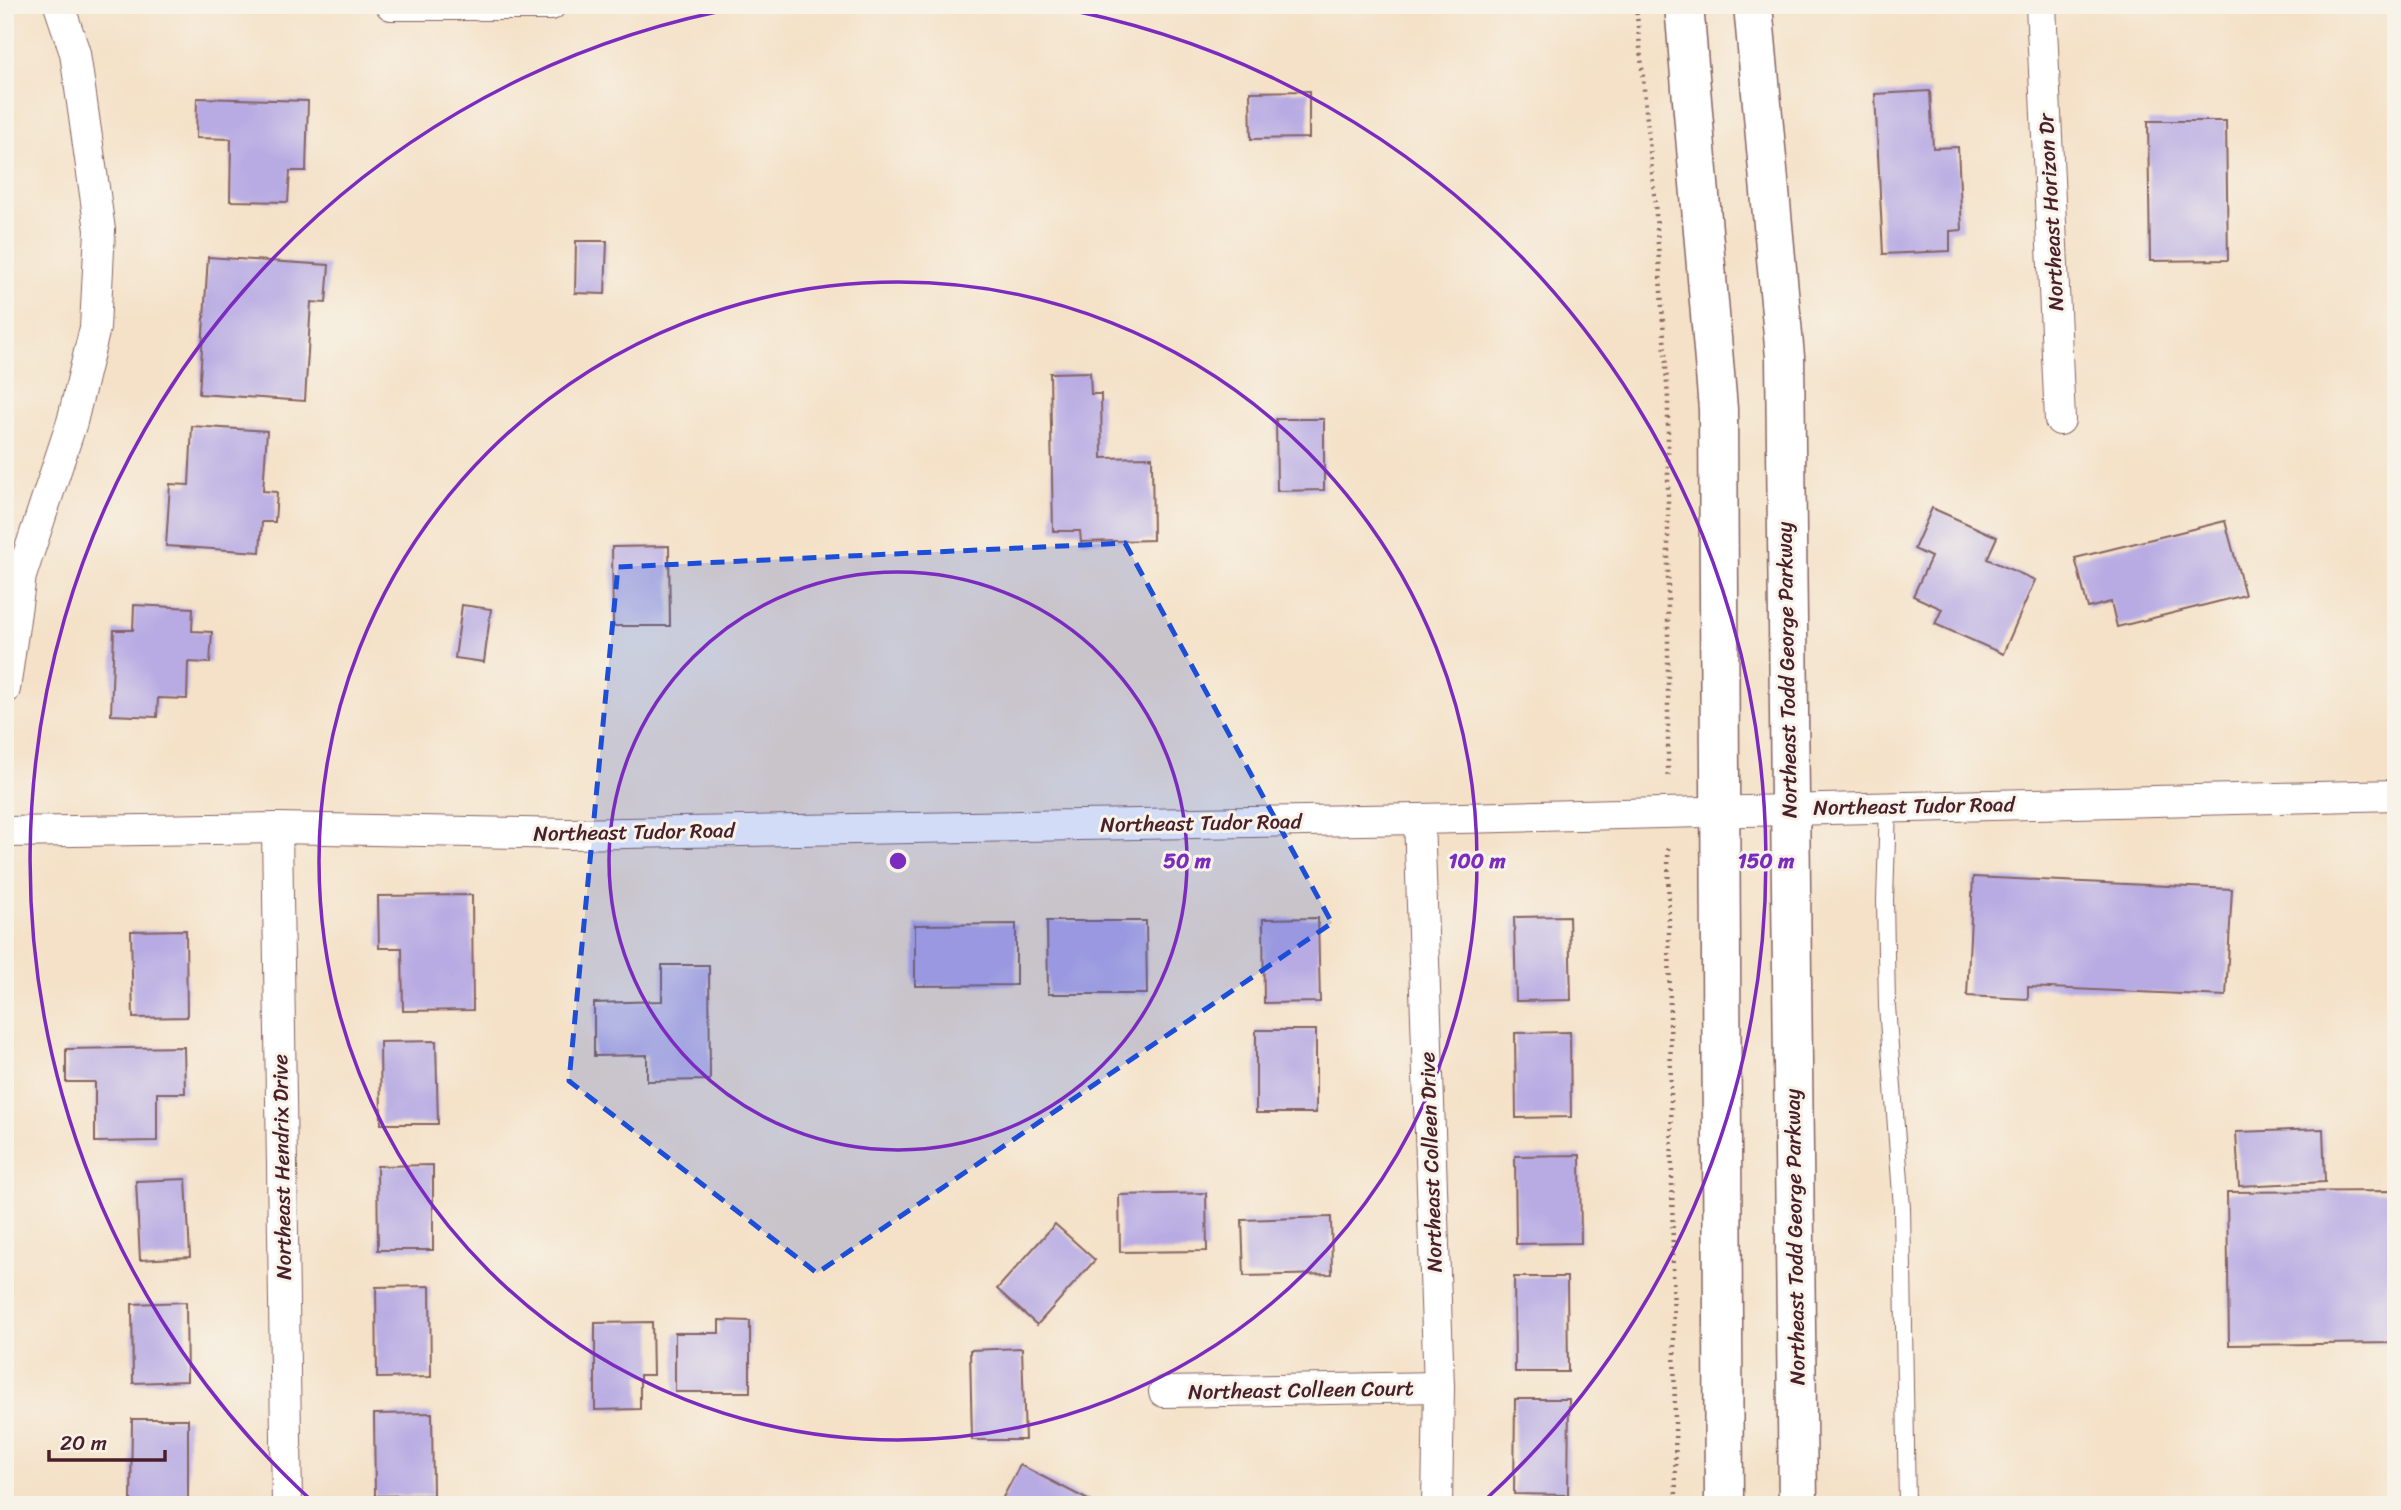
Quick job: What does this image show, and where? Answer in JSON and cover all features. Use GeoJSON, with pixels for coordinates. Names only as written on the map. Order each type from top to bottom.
{"type":"FeatureCollection","features":[{"type":"Feature","properties":{"kind":"main road"},"geometry":{"type":"LineString","coordinates":[[1684,5],[1718,409],[1723,810],[1724,1505]]}},
{"type":"Feature","properties":{"kind":"main road","name":"Northeast Todd George Parkway"},"geometry":{"type":"LineString","coordinates":[[1753,5],[1785,357],[1788,808],[1798,1505]]}},
{"type":"Feature","properties":{"kind":"street"},"geometry":{"type":"LineString","coordinates":[[5,689],[21,576],[72,422],[95,327],[100,230],[75,53],[59,5]]}},
{"type":"Feature","properties":{"kind":"street"},"geometry":{"type":"LineString","coordinates":[[391,5],[551,5]]}},
{"type":"Feature","properties":{"kind":"street","name":"Northeast Horizon Dr"},"geometry":{"type":"LineString","coordinates":[[2041,5],[2060,420]]}},
{"type":"Feature","properties":{"kind":"street","name":"Northeast Tudor Road"},"geometry":{"type":"LineString","coordinates":[[5,832],[277,828],[567,834],[1419,820],[1788,808],[2396,795]]}},
{"type":"Feature","properties":{"kind":"street","name":"Northeast Colleen Drive"},"geometry":{"type":"LineString","coordinates":[[1419,820],[1439,1387],[1437,1505]]}},
{"type":"Feature","properties":{"kind":"street","name":"Northeast Hendrix Drive"},"geometry":{"type":"LineString","coordinates":[[277,828],[287,1505]]}},
{"type":"Feature","properties":{"kind":"street","name":"Northeast Colleen Court"},"geometry":{"type":"LineString","coordinates":[[1164,1392],[1439,1387]]}},
{"type":"Feature","properties":{"kind":"lane"},"geometry":{"type":"LineString","coordinates":[[1888,806],[1885,900],[1887,1006],[1902,1208],[1908,1505]]}},
{"type":"Feature","properties":{"kind":"path"},"geometry":{"type":"LineString","coordinates":[[1636,5],[1656,215],[1668,399],[1668,812],[1676,1505]]}},
{"type":"Feature","properties":{"kind":"highlighted area"},"geometry":{"type":"Polygon","coordinates":[[[1125,543],[1332,923],[817,1273],[569,1081],[618,567],[1125,543]]]}},
{"type":"Feature","properties":{"kind":"building"},"geometry":{"type":"Polygon","coordinates":[[[1309,91],[1309,138],[1251,139],[1250,92],[1309,91]]]}},
{"type":"Feature","properties":{"kind":"building"},"geometry":{"type":"Polygon","coordinates":[[[1930,91],[1933,148],[1958,147],[1962,230],[1950,231],[1950,251],[1883,254],[1875,94],[1930,91]]]}},
{"type":"Feature","properties":{"kind":"building"},"geometry":{"type":"Polygon","coordinates":[[[197,98],[308,101],[306,171],[290,171],[288,202],[230,201],[231,139],[196,138],[197,98]]]}},
{"type":"Feature","properties":{"kind":"building"},"geometry":{"type":"Polygon","coordinates":[[[2148,121],[2226,121],[2228,260],[2150,261],[2148,121]]]}},
{"type":"Feature","properties":{"kind":"building"},"geometry":{"type":"Polygon","coordinates":[[[576,241],[607,241],[605,294],[575,293],[576,241]]]}},
{"type":"Feature","properties":{"kind":"building"},"geometry":{"type":"Polygon","coordinates":[[[208,257],[329,265],[326,303],[311,302],[305,401],[199,394],[208,257]]]}},
{"type":"Feature","properties":{"kind":"building"},"geometry":{"type":"Polygon","coordinates":[[[1090,372],[1091,394],[1101,394],[1102,458],[1152,457],[1153,540],[1081,542],[1080,531],[1053,531],[1050,373],[1090,372]]]}},
{"type":"Feature","properties":{"kind":"building"},"geometry":{"type":"Polygon","coordinates":[[[1276,419],[1324,419],[1324,490],[1277,491],[1276,419]]]}},
{"type":"Feature","properties":{"kind":"building"},"geometry":{"type":"Polygon","coordinates":[[[192,426],[267,431],[263,491],[277,492],[275,522],[262,522],[260,552],[166,546],[170,484],[189,485],[192,426]]]}},
{"type":"Feature","properties":{"kind":"building"},"geometry":{"type":"Polygon","coordinates":[[[1932,508],[1997,537],[1987,559],[2035,580],[2003,654],[1935,624],[1942,609],[1913,596],[1931,557],[1914,549],[1932,508]]]}},
{"type":"Feature","properties":{"kind":"building"},"geometry":{"type":"Polygon","coordinates":[[[2225,521],[2245,595],[2117,627],[2111,602],[2088,608],[2075,558],[2225,521]]]}},
{"type":"Feature","properties":{"kind":"building"},"geometry":{"type":"Polygon","coordinates":[[[669,546],[670,626],[613,626],[612,547],[669,546]]]}},
{"type":"Feature","properties":{"kind":"building"},"geometry":{"type":"Polygon","coordinates":[[[134,605],[193,608],[192,631],[212,632],[210,663],[188,662],[187,699],[158,698],[157,717],[111,715],[114,630],[133,630],[134,605]]]}},
{"type":"Feature","properties":{"kind":"building"},"geometry":{"type":"Polygon","coordinates":[[[462,605],[491,609],[484,662],[455,658],[462,605]]]}},
{"type":"Feature","properties":{"kind":"building"},"geometry":{"type":"Polygon","coordinates":[[[1973,877],[2232,889],[2226,996],[2028,987],[2028,999],[1967,996],[1973,877]]]}},
{"type":"Feature","properties":{"kind":"building"},"geometry":{"type":"Polygon","coordinates":[[[472,895],[473,1010],[403,1011],[402,948],[379,948],[378,896],[472,895]]]}},
{"type":"Feature","properties":{"kind":"building"},"geometry":{"type":"Polygon","coordinates":[[[1569,916],[1571,1000],[1516,1001],[1514,917],[1569,916]]]}},
{"type":"Feature","properties":{"kind":"building"},"geometry":{"type":"Polygon","coordinates":[[[1318,918],[1320,1002],[1264,1003],[1263,919],[1318,918]]]}},
{"type":"Feature","properties":{"kind":"building"},"geometry":{"type":"Polygon","coordinates":[[[1047,921],[1146,921],[1147,994],[1048,994],[1047,921]]]}},
{"type":"Feature","properties":{"kind":"building"},"geometry":{"type":"Polygon","coordinates":[[[1016,924],[1016,985],[915,986],[915,925],[1016,924]]]}},
{"type":"Feature","properties":{"kind":"building"},"geometry":{"type":"Polygon","coordinates":[[[186,930],[187,1017],[133,1018],[131,931],[186,930]]]}},
{"type":"Feature","properties":{"kind":"building"},"geometry":{"type":"Polygon","coordinates":[[[662,965],[709,965],[710,1080],[647,1081],[647,1055],[594,1056],[594,1003],[662,1001],[662,965]]]}},
{"type":"Feature","properties":{"kind":"building"},"geometry":{"type":"Polygon","coordinates":[[[1256,1030],[1316,1030],[1316,1113],[1256,1113],[1256,1030]]]}},
{"type":"Feature","properties":{"kind":"building"},"geometry":{"type":"Polygon","coordinates":[[[1570,1032],[1571,1117],[1516,1118],[1515,1033],[1570,1032]]]}},
{"type":"Feature","properties":{"kind":"building"},"geometry":{"type":"Polygon","coordinates":[[[436,1041],[438,1124],[381,1124],[380,1042],[436,1041]]]}},
{"type":"Feature","properties":{"kind":"building"},"geometry":{"type":"Polygon","coordinates":[[[184,1047],[185,1093],[157,1093],[157,1141],[95,1142],[95,1082],[66,1082],[66,1049],[184,1047]]]}},
{"type":"Feature","properties":{"kind":"building"},"geometry":{"type":"Polygon","coordinates":[[[2323,1129],[2325,1182],[2239,1186],[2236,1132],[2323,1129]]]}},
{"type":"Feature","properties":{"kind":"building"},"geometry":{"type":"Polygon","coordinates":[[[1580,1155],[1581,1243],[1516,1244],[1515,1156],[1580,1155]]]}},
{"type":"Feature","properties":{"kind":"building"},"geometry":{"type":"Polygon","coordinates":[[[433,1165],[433,1250],[378,1250],[377,1166],[433,1165]]]}},
{"type":"Feature","properties":{"kind":"building"},"geometry":{"type":"Polygon","coordinates":[[[186,1179],[190,1257],[140,1260],[136,1181],[186,1179]]]}},
{"type":"Feature","properties":{"kind":"building"},"geometry":{"type":"Polygon","coordinates":[[[2396,1191],[2396,1343],[2229,1345],[2227,1192],[2396,1191]]]}},
{"type":"Feature","properties":{"kind":"building"},"geometry":{"type":"Polygon","coordinates":[[[1206,1193],[1207,1251],[1120,1252],[1119,1195],[1206,1193]]]}},
{"type":"Feature","properties":{"kind":"building"},"geometry":{"type":"Polygon","coordinates":[[[1331,1217],[1332,1274],[1244,1276],[1242,1220],[1331,1217]]]}},
{"type":"Feature","properties":{"kind":"building"},"geometry":{"type":"Polygon","coordinates":[[[1055,1224],[1095,1260],[1037,1325],[997,1289],[1055,1224]]]}},
{"type":"Feature","properties":{"kind":"building"},"geometry":{"type":"Polygon","coordinates":[[[1514,1277],[1567,1277],[1568,1372],[1515,1372],[1514,1277]]]}},
{"type":"Feature","properties":{"kind":"building"},"geometry":{"type":"Polygon","coordinates":[[[430,1286],[431,1377],[377,1378],[376,1287],[430,1286]]]}},
{"type":"Feature","properties":{"kind":"building"},"geometry":{"type":"Polygon","coordinates":[[[186,1302],[187,1381],[133,1383],[132,1304],[186,1302]]]}},
{"type":"Feature","properties":{"kind":"building"},"geometry":{"type":"Polygon","coordinates":[[[719,1320],[750,1321],[750,1392],[675,1392],[675,1333],[719,1333],[719,1320]]]}},
{"type":"Feature","properties":{"kind":"building"},"geometry":{"type":"Polygon","coordinates":[[[652,1322],[653,1375],[640,1375],[640,1409],[595,1410],[595,1323],[652,1322]]]}},
{"type":"Feature","properties":{"kind":"building"},"geometry":{"type":"Polygon","coordinates":[[[1022,1348],[1025,1440],[972,1440],[970,1350],[1022,1348]]]}},
{"type":"Feature","properties":{"kind":"building"},"geometry":{"type":"Polygon","coordinates":[[[1515,1399],[1569,1399],[1568,1495],[1514,1494],[1515,1399]]]}},
{"type":"Feature","properties":{"kind":"building"},"geometry":{"type":"Polygon","coordinates":[[[432,1413],[433,1495],[375,1496],[374,1414],[432,1413]]]}},
{"type":"Feature","properties":{"kind":"building"},"geometry":{"type":"Polygon","coordinates":[[[132,1419],[188,1419],[188,1505],[131,1505],[132,1419]]]}},
{"type":"Feature","properties":{"kind":"building"},"geometry":{"type":"Polygon","coordinates":[[[1020,1465],[1098,1505],[999,1505],[1020,1465]]]}}]}
